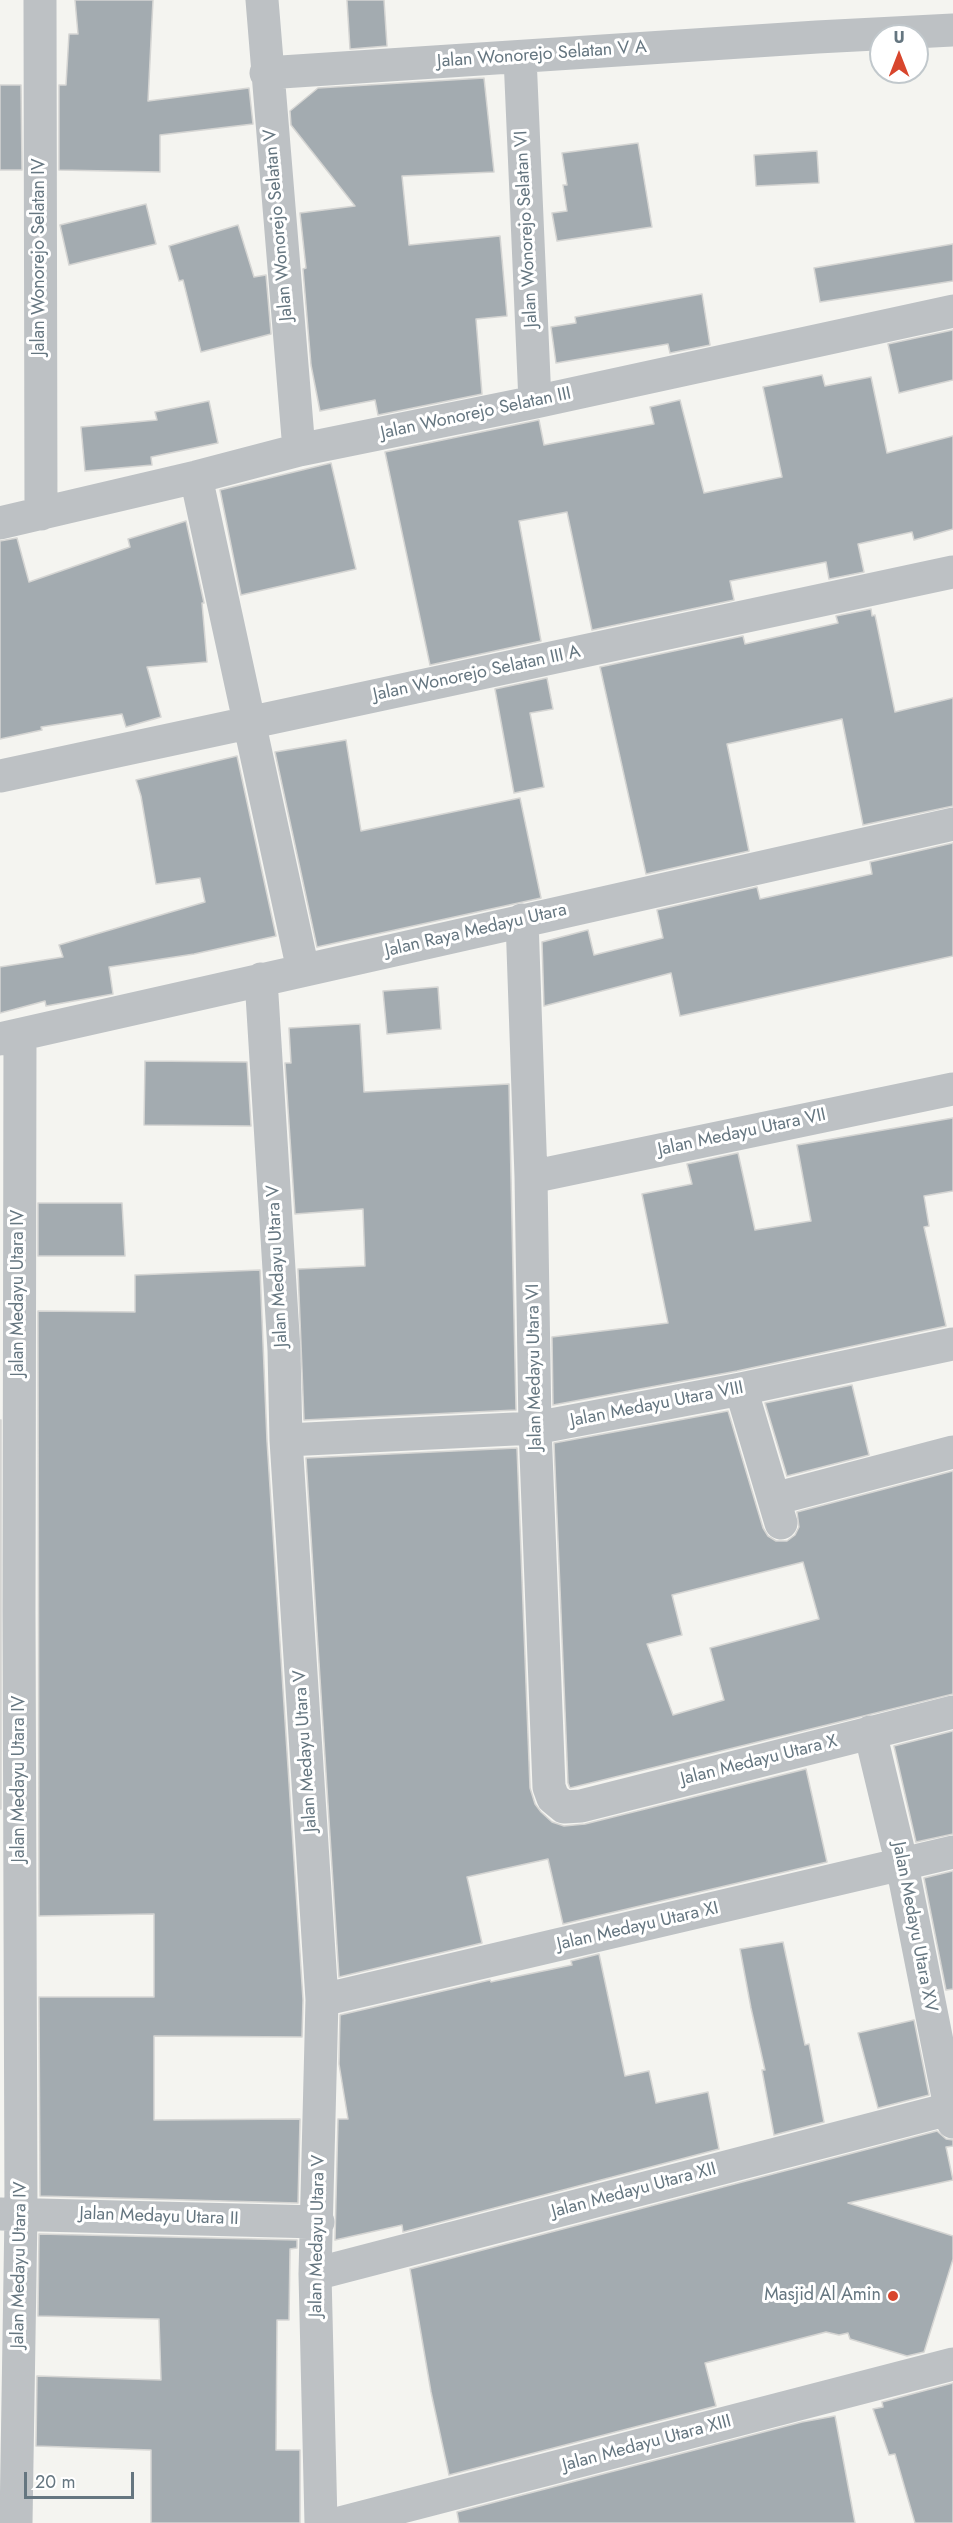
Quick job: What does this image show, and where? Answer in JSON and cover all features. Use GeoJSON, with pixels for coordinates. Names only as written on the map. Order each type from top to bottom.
{"type":"FeatureCollection","features":[{"type":"Feature","properties":{"kind":"street","name":"Jalan Wonorejo Selatan IV"},"geometry":{"type":"LineString","coordinates":[[40,0],[41,514]]}},
{"type":"Feature","properties":{"kind":"street","name":"Jalan Wonorejo Selatan V"},"geometry":{"type":"LineString","coordinates":[[262,0],[266,72],[299,450]]}},
{"type":"Feature","properties":{"kind":"street","name":"Jalan Wonorejo Selatan V A"},"geometry":{"type":"LineString","coordinates":[[266,72],[953,30]]}},
{"type":"Feature","properties":{"kind":"street","name":"Jalan Wonorejo Selatan VI"},"geometry":{"type":"LineString","coordinates":[[520,57],[535,402]]}},
{"type":"Feature","properties":{"kind":"street","name":"Jalan Wonorejo Selatan III"},"geometry":{"type":"LineString","coordinates":[[0,523],[299,450],[535,402],[953,311]]}},
{"type":"Feature","properties":{"kind":"street"},"geometry":{"type":"LineString","coordinates":[[196,477],[303,970]]}},
{"type":"Feature","properties":{"kind":"street","name":"Jalan Wonorejo Selatan III A"},"geometry":{"type":"LineString","coordinates":[[0,776],[953,572]]}},
{"type":"Feature","properties":{"kind":"street","name":"Jalan Raya Medayu Utara"},"geometry":{"type":"LineString","coordinates":[[10,1037],[953,824]]}},
{"type":"Feature","properties":{"kind":"street","name":"Jalan Medayu Utara VI"},"geometry":{"type":"LineString","coordinates":[[522,920],[531,1177],[535,1428],[549,1787],[553,1798],[564,1807]]}},
{"type":"Feature","properties":{"kind":"street","name":"Jalan Medayu Utara V"},"geometry":{"type":"LineString","coordinates":[[261,980],[284,1350],[286,1440],[322,2000],[315,2274],[321,2523]]}},
{"type":"Feature","properties":{"kind":"street","name":"Jalan Medayu Utara IV"},"geometry":{"type":"LineString","coordinates":[[10,1037],[19,1646],[11,2214],[16,2523]]}},
{"type":"Feature","properties":{"kind":"street","name":"Jalan Medayu Utara VII"},"geometry":{"type":"LineString","coordinates":[[531,1177],[953,1089]]}},
{"type":"Feature","properties":{"kind":"street","name":"Jalan Medayu Utara VIII"},"geometry":{"type":"LineString","coordinates":[[286,1440],[535,1428],[952,1347]]}},
{"type":"Feature","properties":{"kind":"street"},"geometry":{"type":"LineString","coordinates":[[741,1389],[777,1511],[953,1452]]}},
{"type":"Feature","properties":{"kind":"street","name":"Jalan Medayu Utara X"},"geometry":{"type":"LineString","coordinates":[[564,1807],[581,1806],[953,1712]]}},
{"type":"Feature","properties":{"kind":"street","name":"Jalan Medayu Utara XV"},"geometry":{"type":"LineString","coordinates":[[870,1732],[903,1865],[952,2113]]}},
{"type":"Feature","properties":{"kind":"street","name":"Jalan Medayu Utara XI"},"geometry":{"type":"LineString","coordinates":[[322,2000],[953,1852]]}},
{"type":"Feature","properties":{"kind":"street","name":"Jalan Medayu Utara XII"},"geometry":{"type":"LineString","coordinates":[[315,2274],[952,2113]]}},
{"type":"Feature","properties":{"kind":"street","name":"Jalan Medayu Utara II"},"geometry":{"type":"LineString","coordinates":[[11,2214],[318,2222]]}},
{"type":"Feature","properties":{"kind":"street","name":"Jalan Medayu Utara XIII"},"geometry":{"type":"LineString","coordinates":[[340,2523],[953,2364]]}},
{"type":"Feature","properties":{"kind":"building"},"geometry":{"type":"Polygon","coordinates":[[[75,0],[153,0],[148,101],[249,88],[253,124],[160,135],[160,172],[59,170],[59,85],[66,85],[69,34],[78,34],[75,0]]]}},
{"type":"Feature","properties":{"kind":"building"},"geometry":{"type":"Polygon","coordinates":[[[347,0],[384,0],[387,46],[350,49],[347,0]]]}},
{"type":"Feature","properties":{"kind":"building"},"geometry":{"type":"Polygon","coordinates":[[[484,78],[494,172],[402,176],[409,245],[500,236],[507,316],[476,319],[482,394],[378,415],[375,400],[320,411],[311,365],[303,269],[306,268],[300,213],[355,206],[291,125],[290,111],[318,88],[484,78]]]}},
{"type":"Feature","properties":{"kind":"building"},"geometry":{"type":"Polygon","coordinates":[[[0,85],[21,85],[22,170],[0,170],[0,85]]]}},
{"type":"Feature","properties":{"kind":"building"},"geometry":{"type":"Polygon","coordinates":[[[638,143],[652,227],[557,241],[552,213],[567,211],[563,185],[567,185],[562,153],[638,143]]]}},
{"type":"Feature","properties":{"kind":"building"},"geometry":{"type":"Polygon","coordinates":[[[817,151],[819,183],[756,186],[754,155],[817,151]]]}},
{"type":"Feature","properties":{"kind":"building"},"geometry":{"type":"Polygon","coordinates":[[[146,204],[156,244],[69,265],[60,225],[146,204]]]}},
{"type":"Feature","properties":{"kind":"building"},"geometry":{"type":"Polygon","coordinates":[[[238,225],[254,277],[266,275],[271,334],[201,352],[183,280],[179,281],[169,246],[238,225]]]}},
{"type":"Feature","properties":{"kind":"building"},"geometry":{"type":"Polygon","coordinates":[[[953,244],[953,281],[820,302],[814,268],[953,244]]]}},
{"type":"Feature","properties":{"kind":"building"},"geometry":{"type":"Polygon","coordinates":[[[702,294],[710,345],[670,353],[668,344],[556,363],[551,327],[576,323],[575,317],[702,294]]]}},
{"type":"Feature","properties":{"kind":"building"},"geometry":{"type":"Polygon","coordinates":[[[953,330],[953,380],[899,393],[888,344],[953,330]]]}},
{"type":"Feature","properties":{"kind":"building"},"geometry":{"type":"Polygon","coordinates":[[[822,375],[825,386],[871,377],[887,453],[953,436],[953,529],[914,540],[912,532],[858,544],[864,572],[829,579],[826,562],[730,581],[734,600],[592,630],[567,512],[519,521],[541,641],[430,665],[385,452],[539,420],[544,445],[654,424],[650,407],[680,400],[704,493],[782,477],[763,387],[822,375]]]}},
{"type":"Feature","properties":{"kind":"building"},"geometry":{"type":"Polygon","coordinates":[[[209,401],[218,443],[151,457],[152,465],[85,471],[81,427],[157,420],[155,412],[209,401]]]}},
{"type":"Feature","properties":{"kind":"building"},"geometry":{"type":"Polygon","coordinates":[[[331,463],[356,569],[241,595],[220,490],[331,463]]]}},
{"type":"Feature","properties":{"kind":"building"},"geometry":{"type":"Polygon","coordinates":[[[186,521],[204,603],[202,603],[207,662],[147,667],[161,717],[126,727],[122,714],[41,727],[42,730],[0,739],[0,541],[17,538],[29,582],[130,547],[128,539],[186,521]]]}},
{"type":"Feature","properties":{"kind":"building"},"geometry":{"type":"Polygon","coordinates":[[[871,609],[872,616],[875,615],[895,712],[953,698],[953,806],[863,825],[842,719],[727,744],[749,851],[646,874],[600,667],[743,636],[745,644],[838,623],[836,616],[871,609]]]}},
{"type":"Feature","properties":{"kind":"building"},"geometry":{"type":"Polygon","coordinates":[[[547,678],[553,709],[530,713],[544,787],[514,793],[495,689],[547,678]]]}},
{"type":"Feature","properties":{"kind":"building"},"geometry":{"type":"Polygon","coordinates":[[[346,740],[361,831],[520,798],[541,898],[317,947],[275,752],[346,740]]]}},
{"type":"Feature","properties":{"kind":"building"},"geometry":{"type":"Polygon","coordinates":[[[237,756],[276,936],[194,954],[109,967],[113,994],[46,1006],[45,1001],[0,1013],[0,967],[63,957],[59,945],[205,902],[200,878],[156,884],[141,796],[136,780],[237,756]]]}},
{"type":"Feature","properties":{"kind":"building"},"geometry":{"type":"Polygon","coordinates":[[[953,843],[953,956],[680,1016],[671,973],[544,1006],[542,942],[588,930],[594,955],[663,938],[657,910],[757,887],[760,899],[872,874],[870,862],[953,843]]]}},
{"type":"Feature","properties":{"kind":"building"},"geometry":{"type":"Polygon","coordinates":[[[438,987],[441,1029],[387,1034],[383,991],[438,987]]]}},
{"type":"Feature","properties":{"kind":"building"},"geometry":{"type":"Polygon","coordinates":[[[360,1024],[364,1092],[509,1084],[516,1410],[304,1420],[298,1269],[365,1266],[363,1209],[295,1214],[285,1063],[291,1063],[289,1028],[360,1024]]]}},
{"type":"Feature","properties":{"kind":"building"},"geometry":{"type":"Polygon","coordinates":[[[145,1061],[247,1062],[251,1126],[144,1125],[145,1061]]]}},
{"type":"Feature","properties":{"kind":"building"},"geometry":{"type":"Polygon","coordinates":[[[953,1118],[953,1191],[924,1196],[929,1226],[924,1227],[946,1326],[737,1371],[553,1405],[552,1337],[668,1323],[642,1194],[692,1184],[687,1164],[738,1153],[755,1230],[811,1221],[797,1145],[953,1118]]]}},
{"type":"Feature","properties":{"kind":"building"},"geometry":{"type":"Polygon","coordinates":[[[38,1203],[122,1203],[125,1256],[38,1256],[38,1203]]]}},
{"type":"Feature","properties":{"kind":"building"},"geometry":{"type":"Polygon","coordinates":[[[260,1270],[267,1441],[303,2000],[302,2037],[154,2036],[154,2120],[300,2119],[298,2203],[40,2196],[39,1997],[154,1997],[154,1914],[39,1916],[38,1311],[135,1312],[135,1275],[260,1270]]]}},
{"type":"Feature","properties":{"kind":"building"},"geometry":{"type":"Polygon","coordinates":[[[852,1385],[869,1455],[787,1476],[765,1403],[852,1385]]]}},
{"type":"Feature","properties":{"kind":"building"},"geometry":{"type":"Polygon","coordinates":[[[728,1411],[763,1528],[768,1536],[776,1541],[787,1541],[795,1535],[799,1527],[797,1512],[953,1471],[953,1694],[570,1788],[554,1443],[728,1411]],[[803,1562],[672,1595],[682,1635],[647,1644],[673,1715],[724,1700],[710,1648],[819,1619],[803,1562]]]}},
{"type":"Feature","properties":{"kind":"building"},"geometry":{"type":"Polygon","coordinates":[[[1,1420],[1,1809],[0,1809],[1,1420]]]}},
{"type":"Feature","properties":{"kind":"building"},"geometry":{"type":"Polygon","coordinates":[[[517,1448],[530,1788],[535,1804],[552,1822],[564,1826],[585,1824],[806,1769],[827,1862],[563,1924],[548,1859],[467,1877],[482,1943],[339,1977],[306,1458],[517,1448]]]}},
{"type":"Feature","properties":{"kind":"building"},"geometry":{"type":"Polygon","coordinates":[[[953,1731],[953,1834],[916,1842],[894,1746],[953,1731]]]}},
{"type":"Feature","properties":{"kind":"building"},"geometry":{"type":"Polygon","coordinates":[[[953,1871],[953,1989],[946,1990],[924,1878],[953,1871]]]}},
{"type":"Feature","properties":{"kind":"building"},"geometry":{"type":"Polygon","coordinates":[[[783,1942],[805,2045],[809,2044],[824,2122],[774,2135],[762,2070],[765,2070],[740,1949],[783,1942]]]}},
{"type":"Feature","properties":{"kind":"building"},"geometry":{"type":"Polygon","coordinates":[[[599,1954],[625,2076],[649,2071],[656,2103],[708,2092],[719,2149],[403,2232],[402,2225],[335,2240],[338,2119],[348,2119],[339,2064],[340,2015],[490,1980],[491,1982],[572,1965],[571,1961],[599,1954]]]}},
{"type":"Feature","properties":{"kind":"building"},"geometry":{"type":"Polygon","coordinates":[[[914,2020],[929,2095],[878,2108],[858,2033],[914,2020]]]}},
{"type":"Feature","properties":{"kind":"building"},"geometry":{"type":"Polygon","coordinates":[[[937,2131],[946,2139],[953,2140],[953,2146],[946,2147],[953,2180],[848,2203],[953,2236],[953,2259],[924,2352],[907,2356],[850,2339],[848,2333],[839,2335],[826,2332],[705,2363],[716,2406],[449,2475],[431,2392],[410,2269],[937,2131]]]}},
{"type":"Feature","properties":{"kind":"building"},"geometry":{"type":"Polygon","coordinates":[[[39,2234],[297,2240],[297,2248],[290,2249],[289,2320],[277,2320],[276,2450],[300,2450],[300,2523],[151,2523],[151,2450],[36,2446],[37,2376],[161,2380],[159,2319],[38,2316],[39,2234]]]}},
{"type":"Feature","properties":{"kind":"building"},"geometry":{"type":"Polygon","coordinates":[[[953,2383],[953,2523],[915,2523],[895,2454],[889,2455],[873,2409],[883,2407],[882,2402],[953,2383]]]}},
{"type":"Feature","properties":{"kind":"building"},"geometry":{"type":"Polygon","coordinates":[[[835,2416],[855,2523],[459,2523],[457,2512],[802,2422],[835,2416]]]}},
{"type":"Feature","properties":{"kind":"place","name":"Masjid Al Amin"},"geometry":{"type":"Point","coordinates":[893,2296]}}]}
